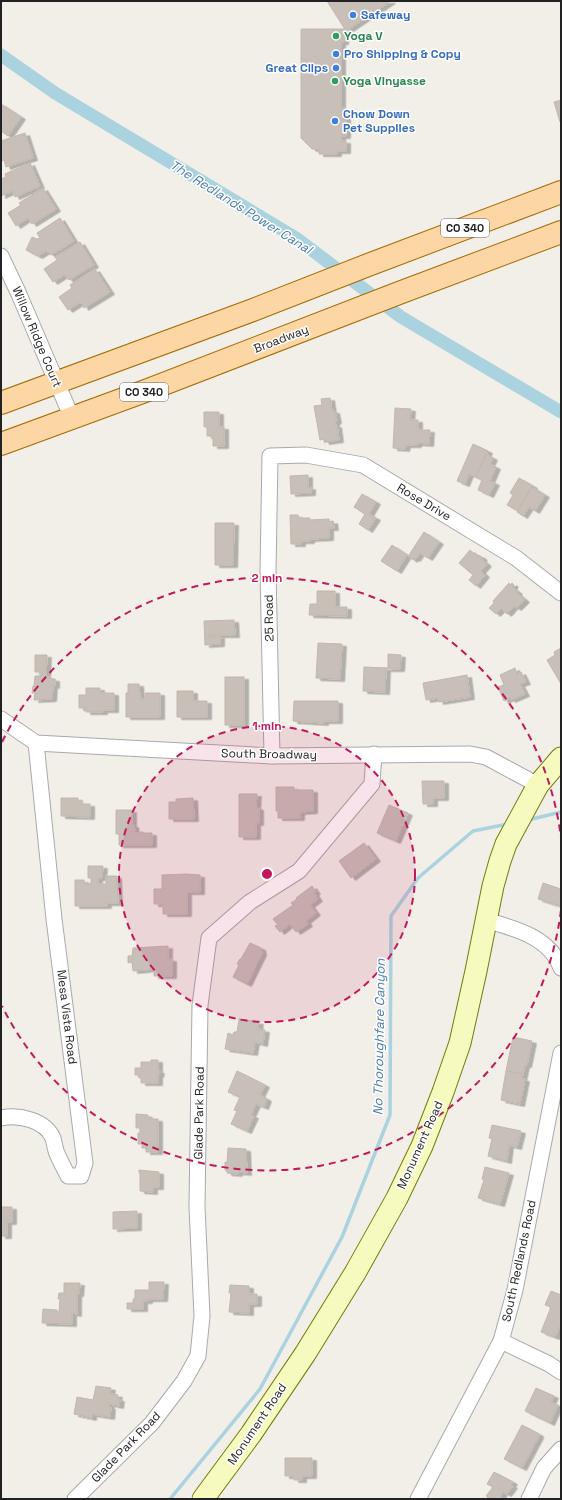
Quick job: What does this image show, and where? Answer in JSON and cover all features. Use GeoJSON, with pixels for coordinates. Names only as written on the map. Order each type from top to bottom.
{"type":"FeatureCollection","features":[{"type":"Feature","properties":{"kind":"main road","name":"CO 340"},"geometry":{"type":"LineString","coordinates":[[1,403],[246,313],[561,192]]}},
{"type":"Feature","properties":{"kind":"main road"},"geometry":{"type":"LineString","coordinates":[[535,242],[561,231]]}},
{"type":"Feature","properties":{"kind":"main road"},"geometry":{"type":"LineString","coordinates":[[535,242],[561,236]]}},
{"type":"Feature","properties":{"kind":"main road","name":"Broadway"},"geometry":{"type":"LineString","coordinates":[[1,444],[148,390],[535,242]]}},
{"type":"Feature","properties":{"kind":"main road","name":"Monument Road"},"geometry":{"type":"LineString","coordinates":[[203,1499],[251,1434],[304,1354],[355,1273],[397,1198],[422,1146],[441,1099],[460,1042],[476,971],[485,920],[493,886],[506,844],[538,785],[561,758]]}},
{"type":"Feature","properties":{"kind":"street","name":"Willow Ridge Court"},"geometry":{"type":"LineString","coordinates":[[1,256],[72,418]]}},
{"type":"Feature","properties":{"kind":"street","name":"Rose Drive"},"geometry":{"type":"LineString","coordinates":[[270,456],[306,455],[363,465],[516,558],[561,593]]}},
{"type":"Feature","properties":{"kind":"street","name":"25 Road"},"geometry":{"type":"LineString","coordinates":[[270,456],[268,571],[272,756]]}},
{"type":"Feature","properties":{"kind":"street"},"geometry":{"type":"LineString","coordinates":[[1,719],[36,743]]}},
{"type":"Feature","properties":{"kind":"street","name":"South Broadway"},"geometry":{"type":"LineString","coordinates":[[36,743],[272,756],[470,754],[486,757],[538,785]]}},
{"type":"Feature","properties":{"kind":"street","name":"Mesa Vista Road"},"geometry":{"type":"LineString","coordinates":[[1,1118],[9,1116],[29,1119],[45,1128],[52,1137],[56,1152],[68,1176],[81,1176],[85,1163],[54,919],[36,743]]}},
{"type":"Feature","properties":{"kind":"street","name":"Glade Park Road"},"geometry":{"type":"LineString","coordinates":[[75,1499],[152,1423],[184,1381],[198,1356],[202,1316],[198,1207],[200,1005],[209,938],[250,902],[299,871],[372,784],[374,754]]}},
{"type":"Feature","properties":{"kind":"street"},"geometry":{"type":"LineString","coordinates":[[485,920],[540,940],[549,948],[561,968]]}},
{"type":"Feature","properties":{"kind":"street","name":"South Redlands Road"},"geometry":{"type":"LineString","coordinates":[[418,1499],[501,1341],[515,1290],[561,1053]]}},
{"type":"Feature","properties":{"kind":"street"},"geometry":{"type":"LineString","coordinates":[[501,1341],[549,1364],[561,1372]]}},
{"type":"Feature","properties":{"kind":"street"},"geometry":{"type":"LineString","coordinates":[[529,1499],[544,1468],[561,1449]]}},
{"type":"Feature","properties":{"kind":"building","name":"Safeway"},"geometry":{"type":"Polygon","coordinates":[[[327,1],[391,1],[346,31],[327,1]]]}},
{"type":"Feature","properties":{"kind":"building"},"geometry":{"type":"Polygon","coordinates":[[[301,29],[344,29],[344,42],[341,42],[341,108],[346,108],[346,136],[341,136],[341,141],[346,141],[346,151],[337,151],[337,154],[319,154],[319,149],[312,149],[301,138],[301,29]]]}},
{"type":"Feature","properties":{"kind":"building"},"geometry":{"type":"Polygon","coordinates":[[[561,100],[561,122],[560,122],[554,102],[561,100]]]}},
{"type":"Feature","properties":{"kind":"building"},"geometry":{"type":"Polygon","coordinates":[[[1,104],[21,117],[8,136],[1,131],[1,104]]]}},
{"type":"Feature","properties":{"kind":"building"},"geometry":{"type":"Polygon","coordinates":[[[25,133],[33,158],[6,167],[4,160],[1,161],[1,141],[25,133]]]}},
{"type":"Feature","properties":{"kind":"building"},"geometry":{"type":"Polygon","coordinates":[[[30,163],[40,186],[15,197],[12,191],[1,196],[1,179],[6,177],[5,174],[30,163]]]}},
{"type":"Feature","properties":{"kind":"building"},"geometry":{"type":"Polygon","coordinates":[[[43,188],[56,209],[32,224],[28,218],[16,226],[8,213],[21,205],[19,203],[43,188]]]}},
{"type":"Feature","properties":{"kind":"building"},"geometry":{"type":"Polygon","coordinates":[[[60,218],[74,241],[51,255],[46,251],[38,256],[26,250],[32,237],[37,239],[40,238],[37,233],[60,218]]]}},
{"type":"Feature","properties":{"kind":"building"},"geometry":{"type":"Polygon","coordinates":[[[80,242],[94,265],[69,280],[64,275],[53,282],[44,269],[57,260],[55,257],[80,242]]]}},
{"type":"Feature","properties":{"kind":"building"},"geometry":{"type":"Polygon","coordinates":[[[95,269],[110,292],[84,308],[82,303],[79,303],[68,310],[59,297],[72,288],[70,285],[95,269]]]}},
{"type":"Feature","properties":{"kind":"building"},"geometry":{"type":"Polygon","coordinates":[[[330,398],[332,411],[335,411],[337,421],[335,422],[335,426],[337,425],[339,440],[325,442],[324,439],[320,440],[314,406],[322,405],[321,399],[330,398]]]}},
{"type":"Feature","properties":{"kind":"building"},"geometry":{"type":"Polygon","coordinates":[[[395,408],[411,409],[410,420],[418,420],[418,430],[430,430],[429,444],[417,443],[417,445],[406,445],[405,449],[393,448],[395,408]]]}},
{"type":"Feature","properties":{"kind":"building"},"geometry":{"type":"Polygon","coordinates":[[[204,412],[219,412],[219,427],[224,427],[224,446],[213,446],[213,436],[207,436],[207,427],[204,427],[204,412]]]}},
{"type":"Feature","properties":{"kind":"building"},"geometry":{"type":"Polygon","coordinates":[[[473,444],[488,451],[476,477],[469,474],[465,484],[457,481],[473,444]]]}},
{"type":"Feature","properties":{"kind":"building"},"geometry":{"type":"Polygon","coordinates":[[[486,454],[493,458],[490,464],[496,467],[490,481],[495,483],[489,495],[478,490],[482,480],[476,477],[486,454]]]}},
{"type":"Feature","properties":{"kind":"building"},"geometry":{"type":"Polygon","coordinates":[[[308,475],[308,488],[311,487],[311,493],[291,494],[290,476],[308,475]]]}},
{"type":"Feature","properties":{"kind":"building"},"geometry":{"type":"Polygon","coordinates":[[[519,478],[533,486],[518,511],[507,505],[513,495],[510,493],[519,478]]]}},
{"type":"Feature","properties":{"kind":"building"},"geometry":{"type":"Polygon","coordinates":[[[532,487],[545,495],[535,511],[529,507],[523,516],[517,512],[532,487]]]}},
{"type":"Feature","properties":{"kind":"building"},"geometry":{"type":"Polygon","coordinates":[[[362,494],[376,502],[369,514],[376,518],[368,530],[359,524],[365,514],[354,507],[362,494]]]}},
{"type":"Feature","properties":{"kind":"building"},"geometry":{"type":"Polygon","coordinates":[[[290,515],[298,515],[299,518],[310,518],[310,520],[329,519],[329,522],[333,521],[334,528],[329,528],[329,538],[310,539],[310,541],[301,541],[301,544],[291,544],[290,515]]]}},
{"type":"Feature","properties":{"kind":"building"},"geometry":{"type":"Polygon","coordinates":[[[215,523],[234,523],[233,565],[215,565],[215,523]]]}},
{"type":"Feature","properties":{"kind":"building"},"geometry":{"type":"Polygon","coordinates":[[[424,532],[439,542],[428,558],[420,553],[416,559],[414,558],[413,560],[409,557],[409,555],[424,532]]]}},
{"type":"Feature","properties":{"kind":"building"},"geometry":{"type":"Polygon","coordinates":[[[392,545],[407,555],[397,571],[381,561],[392,545]]]}},
{"type":"Feature","properties":{"kind":"building"},"geometry":{"type":"Polygon","coordinates":[[[470,550],[478,557],[479,555],[483,558],[481,559],[487,564],[481,571],[485,575],[476,586],[469,580],[473,575],[459,563],[470,550]]]}},
{"type":"Feature","properties":{"kind":"building"},"geometry":{"type":"Polygon","coordinates":[[[509,583],[510,585],[512,583],[514,585],[512,587],[525,600],[517,608],[514,606],[507,614],[501,609],[496,614],[489,608],[494,603],[493,601],[509,583]]]}},
{"type":"Feature","properties":{"kind":"building"},"geometry":{"type":"Polygon","coordinates":[[[317,591],[335,591],[335,607],[347,607],[347,616],[309,615],[310,604],[317,604],[317,591]]]}},
{"type":"Feature","properties":{"kind":"building"},"geometry":{"type":"Polygon","coordinates":[[[234,620],[235,635],[209,635],[209,637],[220,636],[220,644],[205,645],[204,621],[234,620]]]}},
{"type":"Feature","properties":{"kind":"building"},"geometry":{"type":"Polygon","coordinates":[[[318,643],[342,644],[340,679],[316,678],[318,643]]]}},
{"type":"Feature","properties":{"kind":"building"},"geometry":{"type":"Polygon","coordinates":[[[561,648],[561,684],[547,660],[555,655],[554,652],[561,648]]]}},
{"type":"Feature","properties":{"kind":"building"},"geometry":{"type":"Polygon","coordinates":[[[388,654],[401,655],[400,669],[386,669],[385,692],[363,691],[364,667],[388,668],[388,654]]]}},
{"type":"Feature","properties":{"kind":"building"},"geometry":{"type":"Polygon","coordinates":[[[35,655],[47,655],[46,677],[55,679],[52,699],[34,700],[35,693],[32,693],[35,676],[41,676],[41,672],[35,672],[35,655]]]}},
{"type":"Feature","properties":{"kind":"building"},"geometry":{"type":"Polygon","coordinates":[[[515,668],[517,674],[521,672],[526,682],[520,684],[525,694],[511,700],[510,698],[504,701],[498,687],[504,685],[500,675],[515,668]]]}},
{"type":"Feature","properties":{"kind":"building"},"geometry":{"type":"Polygon","coordinates":[[[467,675],[470,697],[439,702],[438,698],[426,700],[423,683],[467,675]]]}},
{"type":"Feature","properties":{"kind":"building"},"geometry":{"type":"Polygon","coordinates":[[[225,677],[244,677],[244,725],[225,725],[225,677]]]}},
{"type":"Feature","properties":{"kind":"building"},"geometry":{"type":"Polygon","coordinates":[[[128,684],[139,684],[140,699],[145,699],[145,693],[160,693],[160,717],[126,717],[126,693],[128,693],[128,684]]]}},
{"type":"Feature","properties":{"kind":"building"},"geometry":{"type":"Polygon","coordinates":[[[86,688],[100,688],[100,693],[114,693],[114,710],[103,710],[103,712],[86,712],[86,708],[79,708],[79,695],[86,695],[86,688]]]}},
{"type":"Feature","properties":{"kind":"building"},"geometry":{"type":"Polygon","coordinates":[[[177,691],[193,691],[193,701],[207,701],[207,717],[177,717],[177,691]]]}},
{"type":"Feature","properties":{"kind":"building"},"geometry":{"type":"Polygon","coordinates":[[[294,701],[338,701],[338,721],[324,721],[324,723],[293,721],[294,701]]]}},
{"type":"Feature","properties":{"kind":"building"},"geometry":{"type":"Polygon","coordinates":[[[422,781],[444,781],[444,798],[433,798],[433,804],[423,804],[422,781]]]}},
{"type":"Feature","properties":{"kind":"building"},"geometry":{"type":"Polygon","coordinates":[[[276,787],[294,787],[294,790],[313,790],[313,811],[300,812],[300,818],[278,818],[278,811],[276,811],[276,787]]]}},
{"type":"Feature","properties":{"kind":"building"},"geometry":{"type":"Polygon","coordinates":[[[239,794],[257,794],[256,807],[259,808],[259,823],[256,823],[256,837],[239,837],[239,794]]]}},
{"type":"Feature","properties":{"kind":"building"},"geometry":{"type":"Polygon","coordinates":[[[61,798],[78,798],[78,802],[82,802],[82,804],[90,804],[90,817],[61,816],[61,798]]]}},
{"type":"Feature","properties":{"kind":"building"},"geometry":{"type":"Polygon","coordinates":[[[193,798],[194,819],[169,819],[169,802],[176,802],[176,799],[193,798]]]}},
{"type":"Feature","properties":{"kind":"building"},"geometry":{"type":"Polygon","coordinates":[[[389,805],[408,813],[396,841],[377,833],[389,805]]]}},
{"type":"Feature","properties":{"kind":"building"},"geometry":{"type":"Polygon","coordinates":[[[116,810],[132,810],[132,825],[134,825],[135,831],[132,831],[132,833],[152,833],[152,845],[119,845],[119,834],[116,834],[116,810]]]}},
{"type":"Feature","properties":{"kind":"building"},"geometry":{"type":"Polygon","coordinates":[[[364,843],[376,859],[351,878],[339,861],[364,843]]]}},
{"type":"Feature","properties":{"kind":"building"},"geometry":{"type":"Polygon","coordinates":[[[88,866],[103,866],[102,878],[98,878],[98,884],[106,884],[106,876],[117,876],[118,903],[107,903],[107,906],[75,906],[75,880],[84,880],[84,883],[91,884],[91,878],[88,878],[88,866]]]}},
{"type":"Feature","properties":{"kind":"building"},"geometry":{"type":"Polygon","coordinates":[[[162,875],[200,875],[200,892],[187,892],[187,914],[163,914],[163,904],[154,904],[154,889],[162,889],[162,875]]]}},
{"type":"Feature","properties":{"kind":"building"},"geometry":{"type":"Polygon","coordinates":[[[543,883],[561,889],[561,906],[538,899],[543,883]]]}},
{"type":"Feature","properties":{"kind":"building"},"geometry":{"type":"Polygon","coordinates":[[[312,886],[318,899],[310,905],[316,913],[306,921],[308,924],[296,932],[290,924],[280,932],[275,926],[278,925],[273,919],[293,905],[291,903],[312,886]]]}},
{"type":"Feature","properties":{"kind":"building"},"geometry":{"type":"Polygon","coordinates":[[[250,943],[261,948],[262,953],[247,984],[233,977],[239,965],[237,964],[250,943]]]}},
{"type":"Feature","properties":{"kind":"building"},"geometry":{"type":"Polygon","coordinates":[[[168,946],[168,959],[172,959],[172,976],[154,976],[154,969],[133,971],[132,962],[128,963],[128,956],[132,956],[133,948],[168,946]]]}},
{"type":"Feature","properties":{"kind":"building"},"geometry":{"type":"Polygon","coordinates":[[[239,1019],[259,1022],[258,1029],[265,1030],[263,1044],[255,1042],[253,1053],[225,1049],[228,1033],[233,1035],[234,1032],[237,1032],[239,1019]]]}},
{"type":"Feature","properties":{"kind":"building"},"geometry":{"type":"Polygon","coordinates":[[[513,1037],[532,1041],[527,1065],[525,1065],[523,1074],[506,1071],[513,1037]]]}},
{"type":"Feature","properties":{"kind":"building"},"geometry":{"type":"Polygon","coordinates":[[[151,1060],[158,1060],[158,1071],[160,1071],[158,1075],[158,1083],[141,1083],[141,1078],[138,1077],[139,1075],[135,1075],[135,1068],[141,1068],[141,1062],[151,1062],[151,1060]]]}},
{"type":"Feature","properties":{"kind":"building"},"geometry":{"type":"Polygon","coordinates":[[[237,1071],[265,1085],[260,1095],[267,1099],[264,1107],[256,1104],[251,1115],[254,1116],[247,1131],[231,1124],[237,1111],[234,1110],[240,1097],[228,1092],[237,1071]]]}},
{"type":"Feature","properties":{"kind":"building"},"geometry":{"type":"Polygon","coordinates":[[[506,1071],[523,1074],[522,1079],[525,1079],[520,1104],[501,1100],[506,1071]]]}},
{"type":"Feature","properties":{"kind":"building"},"geometry":{"type":"Polygon","coordinates":[[[136,1114],[148,1115],[148,1119],[158,1119],[158,1152],[146,1152],[146,1148],[142,1148],[142,1144],[138,1144],[138,1133],[140,1133],[140,1128],[136,1128],[136,1114]]]}},
{"type":"Feature","properties":{"kind":"building"},"geometry":{"type":"Polygon","coordinates":[[[492,1125],[521,1131],[517,1147],[509,1145],[507,1161],[488,1156],[492,1139],[489,1138],[492,1125]]]}},
{"type":"Feature","properties":{"kind":"building"},"geometry":{"type":"Polygon","coordinates":[[[228,1148],[246,1149],[247,1173],[227,1173],[225,1170],[225,1162],[227,1163],[228,1148]]]}},
{"type":"Feature","properties":{"kind":"building"},"geometry":{"type":"Polygon","coordinates":[[[485,1167],[509,1173],[500,1204],[478,1198],[484,1180],[482,1179],[485,1167]]]}},
{"type":"Feature","properties":{"kind":"building"},"geometry":{"type":"Polygon","coordinates":[[[139,1170],[159,1172],[159,1187],[153,1187],[153,1192],[140,1191],[139,1170]]]}},
{"type":"Feature","properties":{"kind":"building"},"geometry":{"type":"Polygon","coordinates":[[[1,1207],[12,1207],[12,1222],[7,1222],[7,1236],[1,1236],[1,1207]]]}},
{"type":"Feature","properties":{"kind":"building"},"geometry":{"type":"Polygon","coordinates":[[[137,1211],[137,1228],[113,1229],[113,1212],[137,1211]]]}},
{"type":"Feature","properties":{"kind":"building"},"geometry":{"type":"Polygon","coordinates":[[[149,1282],[164,1282],[163,1299],[148,1299],[148,1301],[143,1301],[143,1309],[127,1309],[127,1303],[133,1303],[133,1299],[135,1299],[135,1290],[149,1290],[149,1282]]]}},
{"type":"Feature","properties":{"kind":"building"},"geometry":{"type":"Polygon","coordinates":[[[64,1283],[80,1283],[79,1294],[77,1294],[77,1314],[72,1313],[72,1324],[42,1323],[43,1309],[57,1310],[57,1312],[59,1312],[59,1293],[64,1293],[64,1283]]]}},
{"type":"Feature","properties":{"kind":"building"},"geometry":{"type":"Polygon","coordinates":[[[230,1285],[249,1286],[249,1294],[257,1294],[257,1304],[249,1304],[249,1313],[229,1312],[231,1293],[229,1293],[230,1285]]]}},
{"type":"Feature","properties":{"kind":"building"},"geometry":{"type":"Polygon","coordinates":[[[551,1291],[561,1295],[561,1324],[555,1337],[541,1332],[551,1307],[545,1305],[551,1291]]]}},
{"type":"Feature","properties":{"kind":"building"},"geometry":{"type":"Polygon","coordinates":[[[96,1386],[111,1388],[110,1394],[118,1395],[117,1399],[120,1399],[119,1406],[109,1404],[111,1407],[110,1417],[92,1414],[92,1418],[74,1414],[77,1397],[93,1400],[96,1386]]]}},
{"type":"Feature","properties":{"kind":"building"},"geometry":{"type":"Polygon","coordinates":[[[536,1388],[554,1396],[551,1402],[558,1405],[550,1423],[525,1411],[536,1388]]]}},
{"type":"Feature","properties":{"kind":"building"},"geometry":{"type":"Polygon","coordinates":[[[522,1425],[539,1434],[539,1436],[522,1468],[504,1459],[522,1425]]]}},
{"type":"Feature","properties":{"kind":"building"},"geometry":{"type":"Polygon","coordinates":[[[285,1458],[312,1458],[312,1476],[302,1476],[302,1480],[294,1480],[294,1476],[285,1476],[285,1458]]]}},
{"type":"Feature","properties":{"kind":"building"},"geometry":{"type":"Polygon","coordinates":[[[494,1472],[513,1482],[511,1485],[513,1486],[507,1494],[503,1492],[500,1499],[487,1499],[488,1497],[486,1496],[493,1487],[487,1484],[494,1472]]]}},
{"type":"Feature","properties":{"kind":"waterway","name":"The Redlands Power Canal"},"geometry":{"type":"LineString","coordinates":[[1,55],[55,93],[296,238],[401,317],[561,412]]}},
{"type":"Feature","properties":{"kind":"waterway","name":"No Thoroughfare Canyon"},"geometry":{"type":"LineString","coordinates":[[528,820],[561,812]]}},
{"type":"Feature","properties":{"kind":"waterway","name":"No Thoroughfare Canyon"},"geometry":{"type":"LineString","coordinates":[[170,1499],[260,1389],[342,1237],[390,1115],[391,916],[418,878],[473,831],[508,824]]}},
{"type":"Feature","properties":{"kind":"place","name":"Safeway"},"geometry":{"type":"Point","coordinates":[353,15]}},
{"type":"Feature","properties":{"kind":"place","name":"Yoga V"},"geometry":{"type":"Point","coordinates":[336,36]}},
{"type":"Feature","properties":{"kind":"place","name":"Pro Shipping & Copy"},"geometry":{"type":"Point","coordinates":[336,54]}},
{"type":"Feature","properties":{"kind":"place","name":"Great Clips"},"geometry":{"type":"Point","coordinates":[336,68]}},
{"type":"Feature","properties":{"kind":"place","name":"Yoga Vinyasse"},"geometry":{"type":"Point","coordinates":[335,81]}},
{"type":"Feature","properties":{"kind":"place","name":"Chow Down Pet Supplies"},"geometry":{"type":"Point","coordinates":[335,121]}}]}
